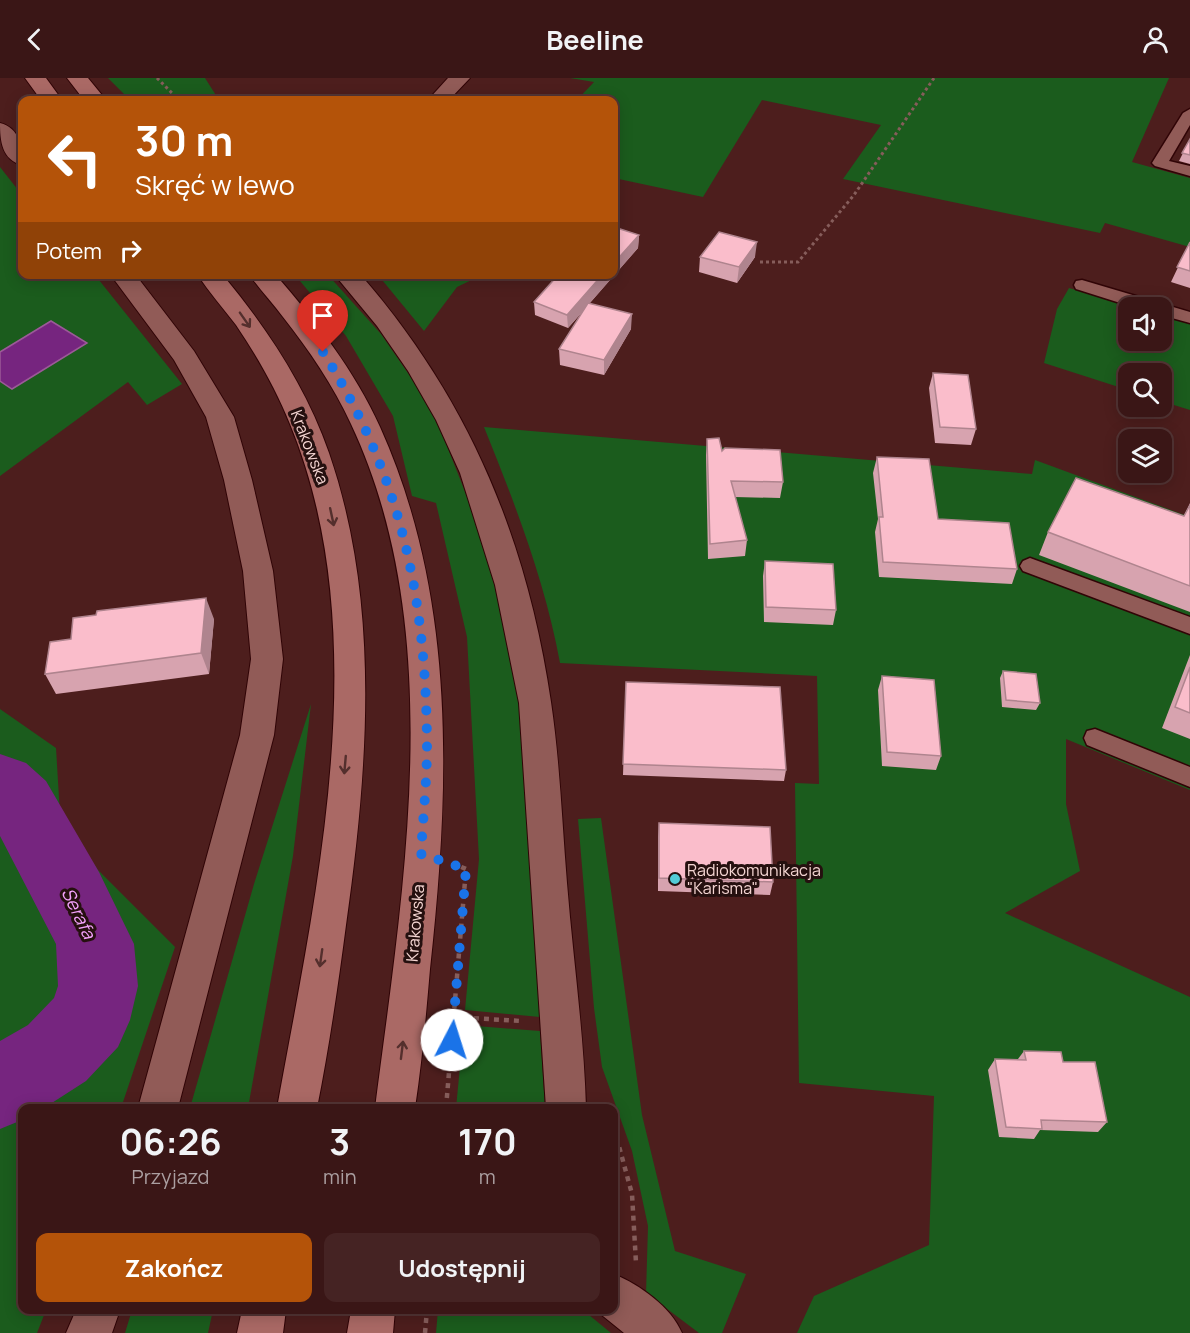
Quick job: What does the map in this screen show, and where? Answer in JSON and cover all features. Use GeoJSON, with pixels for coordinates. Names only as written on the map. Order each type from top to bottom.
{"type":"FeatureCollection","features":[{"type":"Feature","properties":{"kind":"main road"},"geometry":{"type":"LineString","coordinates":[[35,78],[48,96]]}},
{"type":"Feature","properties":{"kind":"main road"},"geometry":{"type":"LineString","coordinates":[[77,78],[92,96]]}},
{"type":"Feature","properties":{"kind":"main road","name":"Krakowska"},"geometry":{"type":"LineString","coordinates":[[213,279],[259,340],[287,390],[311,444],[324,479],[343,579],[350,707],[342,802],[319,971],[298,1104]]}},
{"type":"Feature","properties":{"kind":"main road","name":"Krakowska"},"geometry":{"type":"LineString","coordinates":[[265,279],[323,352],[348,390],[367,428],[403,528],[417,597],[424,656],[427,747],[421,854],[395,1104]]}},
{"type":"Feature","properties":{"kind":"main road"},"geometry":{"type":"LineString","coordinates":[[261,1333],[263,1314]]}},
{"type":"Feature","properties":{"kind":"main road"},"geometry":{"type":"LineString","coordinates":[[370,1333],[372,1314]]}},
{"type":"Feature","properties":{"kind":"street"},"geometry":{"type":"LineString","coordinates":[[442,96],[460,78]]}},
{"type":"Feature","properties":{"kind":"street"},"geometry":{"type":"LineString","coordinates":[[0,130],[18,153]]}},
{"type":"Feature","properties":{"kind":"street"},"geometry":{"type":"LineString","coordinates":[[126,279],[185,357],[220,417],[238,480],[258,571],[267,659],[257,735],[213,908],[159,1104]]}},
{"type":"Feature","properties":{"kind":"street"},"geometry":{"type":"LineString","coordinates":[[350,279],[406,348],[453,425],[470,459],[510,578],[524,637],[535,703],[566,1104]]}},
{"type":"Feature","properties":{"kind":"street"},"geometry":{"type":"LineString","coordinates":[[618,1301],[659,1333]]}},
{"type":"Feature","properties":{"kind":"street"},"geometry":{"type":"LineString","coordinates":[[89,1333],[96,1314]]}},
{"type":"Feature","properties":{"kind":"lane"},"geometry":{"type":"LineString","coordinates":[[1190,113],[1160,163],[1190,171]]}},
{"type":"Feature","properties":{"kind":"lane"},"geometry":{"type":"LineString","coordinates":[[1082,285],[1120,297]]}},
{"type":"Feature","properties":{"kind":"lane"},"geometry":{"type":"LineString","coordinates":[[1172,312],[1190,318]]}},
{"type":"Feature","properties":{"kind":"lane"},"geometry":{"type":"LineString","coordinates":[[1030,566],[1190,626]]}},
{"type":"Feature","properties":{"kind":"lane"},"geometry":{"type":"LineString","coordinates":[[1095,738],[1190,777]]}},
{"type":"Feature","properties":{"kind":"path"},"geometry":{"type":"LineString","coordinates":[[157,78],[175,96]]}},
{"type":"Feature","properties":{"kind":"path"},"geometry":{"type":"LineString","coordinates":[[760,262],[798,261],[854,195],[934,78]]}},
{"type":"Feature","properties":{"kind":"path"},"geometry":{"type":"LineString","coordinates":[[421,854],[466,869],[446,1104]]}},
{"type":"Feature","properties":{"kind":"path"},"geometry":{"type":"LineString","coordinates":[[454,1017],[561,1023]]}},
{"type":"Feature","properties":{"kind":"path"},"geometry":{"type":"LineString","coordinates":[[618,1139],[638,1238],[636,1270],[618,1298]]}},
{"type":"Feature","properties":{"kind":"path"},"geometry":{"type":"LineString","coordinates":[[425,1333],[427,1314]]}},
{"type":"Feature","properties":{"kind":"green space"},"geometry":{"type":"Polygon","coordinates":[[[108,78],[205,78],[216,96],[126,96],[108,78]]]}},
{"type":"Feature","properties":{"kind":"green space"},"geometry":{"type":"Polygon","coordinates":[[[570,78],[1169,78],[1132,162],[1190,178],[1190,247],[1105,223],[1100,233],[843,179],[881,125],[762,100],[703,197],[618,179],[618,96],[581,96],[594,82],[570,78]]]}},
{"type":"Feature","properties":{"kind":"green space"},"geometry":{"type":"Polygon","coordinates":[[[0,167],[18,190],[18,279],[98,279],[182,384],[147,405],[128,382],[0,476],[0,167]]]}},
{"type":"Feature","properties":{"kind":"green space"},"geometry":{"type":"Polygon","coordinates":[[[298,279],[332,279],[381,334],[432,408],[486,545],[520,696],[540,1017],[465,1010],[479,859],[467,637],[436,503],[412,496],[393,416],[346,336],[298,279]]]}},
{"type":"Feature","properties":{"kind":"green space"},"geometry":{"type":"Polygon","coordinates":[[[381,279],[474,279],[457,287],[424,331],[381,279]]]}},
{"type":"Feature","properties":{"kind":"green space"},"geometry":{"type":"Polygon","coordinates":[[[1069,288],[1118,302],[1118,351],[1172,351],[1172,318],[1190,324],[1190,410],[1172,404],[1172,363],[1118,363],[1118,387],[1044,363],[1057,309],[1069,288]]]}},
{"type":"Feature","properties":{"kind":"green space"},"geometry":{"type":"Polygon","coordinates":[[[484,427],[1032,474],[1035,460],[1190,517],[1190,790],[1066,739],[1066,804],[1080,871],[1005,913],[1190,997],[1190,1333],[797,1333],[814,1296],[929,1245],[934,1096],[799,1083],[795,783],[819,784],[817,676],[560,663],[538,573],[484,427]]]}},
{"type":"Feature","properties":{"kind":"green space"},"geometry":{"type":"Polygon","coordinates":[[[311,704],[293,856],[249,1104],[191,1104],[254,884],[311,704]]]}},
{"type":"Feature","properties":{"kind":"green space"},"geometry":{"type":"Polygon","coordinates":[[[0,709],[56,748],[60,814],[98,870],[175,947],[122,1104],[18,1104],[18,1314],[44,1314],[37,1333],[0,1333],[0,709]]]}},
{"type":"Feature","properties":{"kind":"green space"},"geometry":{"type":"Polygon","coordinates":[[[601,818],[642,1115],[675,1251],[746,1274],[722,1333],[699,1333],[646,1293],[648,1226],[632,1151],[618,1112],[618,1104],[615,1104],[602,1067],[594,1008],[578,819],[601,818]]]}},
{"type":"Feature","properties":{"kind":"green space"},"geometry":{"type":"Polygon","coordinates":[[[464,1025],[540,1031],[545,1104],[456,1104],[464,1025]]]}},
{"type":"Feature","properties":{"kind":"green space"},"geometry":{"type":"Polygon","coordinates":[[[131,1314],[212,1314],[208,1333],[125,1333],[131,1314]]]}},
{"type":"Feature","properties":{"kind":"green space"},"geometry":{"type":"Polygon","coordinates":[[[438,1314],[588,1314],[611,1333],[436,1333],[438,1314]]]}},
{"type":"Feature","properties":{"kind":"shaded area"},"geometry":{"type":"Polygon","coordinates":[[[51,321],[87,343],[12,389],[0,381],[0,352],[51,321]]]}},
{"type":"Feature","properties":{"kind":"building"},"geometry":{"type":"Polygon","coordinates":[[[1190,139],[1190,155],[1182,153],[1190,139]]]}},
{"type":"Feature","properties":{"kind":"building"},"geometry":{"type":"Polygon","coordinates":[[[618,228],[639,235],[618,259],[618,228]]]}},
{"type":"Feature","properties":{"kind":"building"},"geometry":{"type":"Polygon","coordinates":[[[719,232],[757,242],[739,267],[700,257],[719,232]]]}},
{"type":"Feature","properties":{"kind":"building"},"geometry":{"type":"Polygon","coordinates":[[[1190,242],[1190,271],[1177,267],[1190,242]]]}},
{"type":"Feature","properties":{"kind":"building"},"geometry":{"type":"Polygon","coordinates":[[[555,279],[599,279],[567,315],[534,302],[555,279]]]}},
{"type":"Feature","properties":{"kind":"building"},"geometry":{"type":"Polygon","coordinates":[[[588,303],[632,314],[604,360],[559,349],[588,303]]]}},
{"type":"Feature","properties":{"kind":"building"},"geometry":{"type":"Polygon","coordinates":[[[933,373],[968,375],[976,429],[940,427],[933,373]]]}},
{"type":"Feature","properties":{"kind":"building"},"geometry":{"type":"Polygon","coordinates":[[[719,438],[722,451],[725,448],[780,450],[783,482],[731,481],[747,540],[710,544],[707,439],[719,438]]]}},
{"type":"Feature","properties":{"kind":"building"},"geometry":{"type":"Polygon","coordinates":[[[877,457],[929,459],[938,519],[1009,523],[1017,569],[883,562],[879,517],[883,517],[877,457]]]}},
{"type":"Feature","properties":{"kind":"building"},"geometry":{"type":"Polygon","coordinates":[[[1076,478],[1184,516],[1190,505],[1190,586],[1048,532],[1076,478]]]}},
{"type":"Feature","properties":{"kind":"building"},"geometry":{"type":"Polygon","coordinates":[[[765,561],[833,564],[836,610],[766,607],[765,561]]]}},
{"type":"Feature","properties":{"kind":"building"},"geometry":{"type":"Polygon","coordinates":[[[206,598],[201,653],[45,674],[50,642],[71,639],[73,618],[96,615],[97,611],[206,598]]]}},
{"type":"Feature","properties":{"kind":"building"},"geometry":{"type":"Polygon","coordinates":[[[1190,667],[1190,713],[1175,707],[1190,667]]]}},
{"type":"Feature","properties":{"kind":"building"},"geometry":{"type":"Polygon","coordinates":[[[1003,671],[1036,674],[1040,703],[1006,700],[1003,671]]]}},
{"type":"Feature","properties":{"kind":"building"},"geometry":{"type":"Polygon","coordinates":[[[882,676],[934,680],[941,756],[887,752],[882,676]]]}},
{"type":"Feature","properties":{"kind":"building"},"geometry":{"type":"Polygon","coordinates":[[[626,682],[780,687],[786,770],[623,764],[626,682]]]}},
{"type":"Feature","properties":{"kind":"building"},"geometry":{"type":"Polygon","coordinates":[[[659,823],[770,827],[773,882],[659,878],[659,823]]]}},
{"type":"Feature","properties":{"kind":"building"},"geometry":{"type":"Polygon","coordinates":[[[1024,1051],[1061,1052],[1063,1062],[1095,1062],[1107,1122],[1041,1120],[1042,1129],[1006,1127],[995,1059],[1026,1060],[1024,1051]]]}},
{"type":"Feature","properties":{"kind":"waterway","name":"Serafa"},"geometry":{"type":"LineString","coordinates":[[0,784],[20,803],[72,896],[95,944],[98,986],[89,1020],[57,1053],[0,1088]]}},
{"type":"Feature","properties":{"kind":"place","name":"Radiokomunikacja \"Karisma\""},"geometry":{"type":"Point","coordinates":[675,879]}},
{"type":"Feature","properties":{"kind":"route"},"geometry":{"type":"LineString","coordinates":[[323,352],[348,390],[367,428],[386,475],[403,528],[417,597],[424,656],[427,747],[421,854],[466,869],[452,1040]]}}]}
